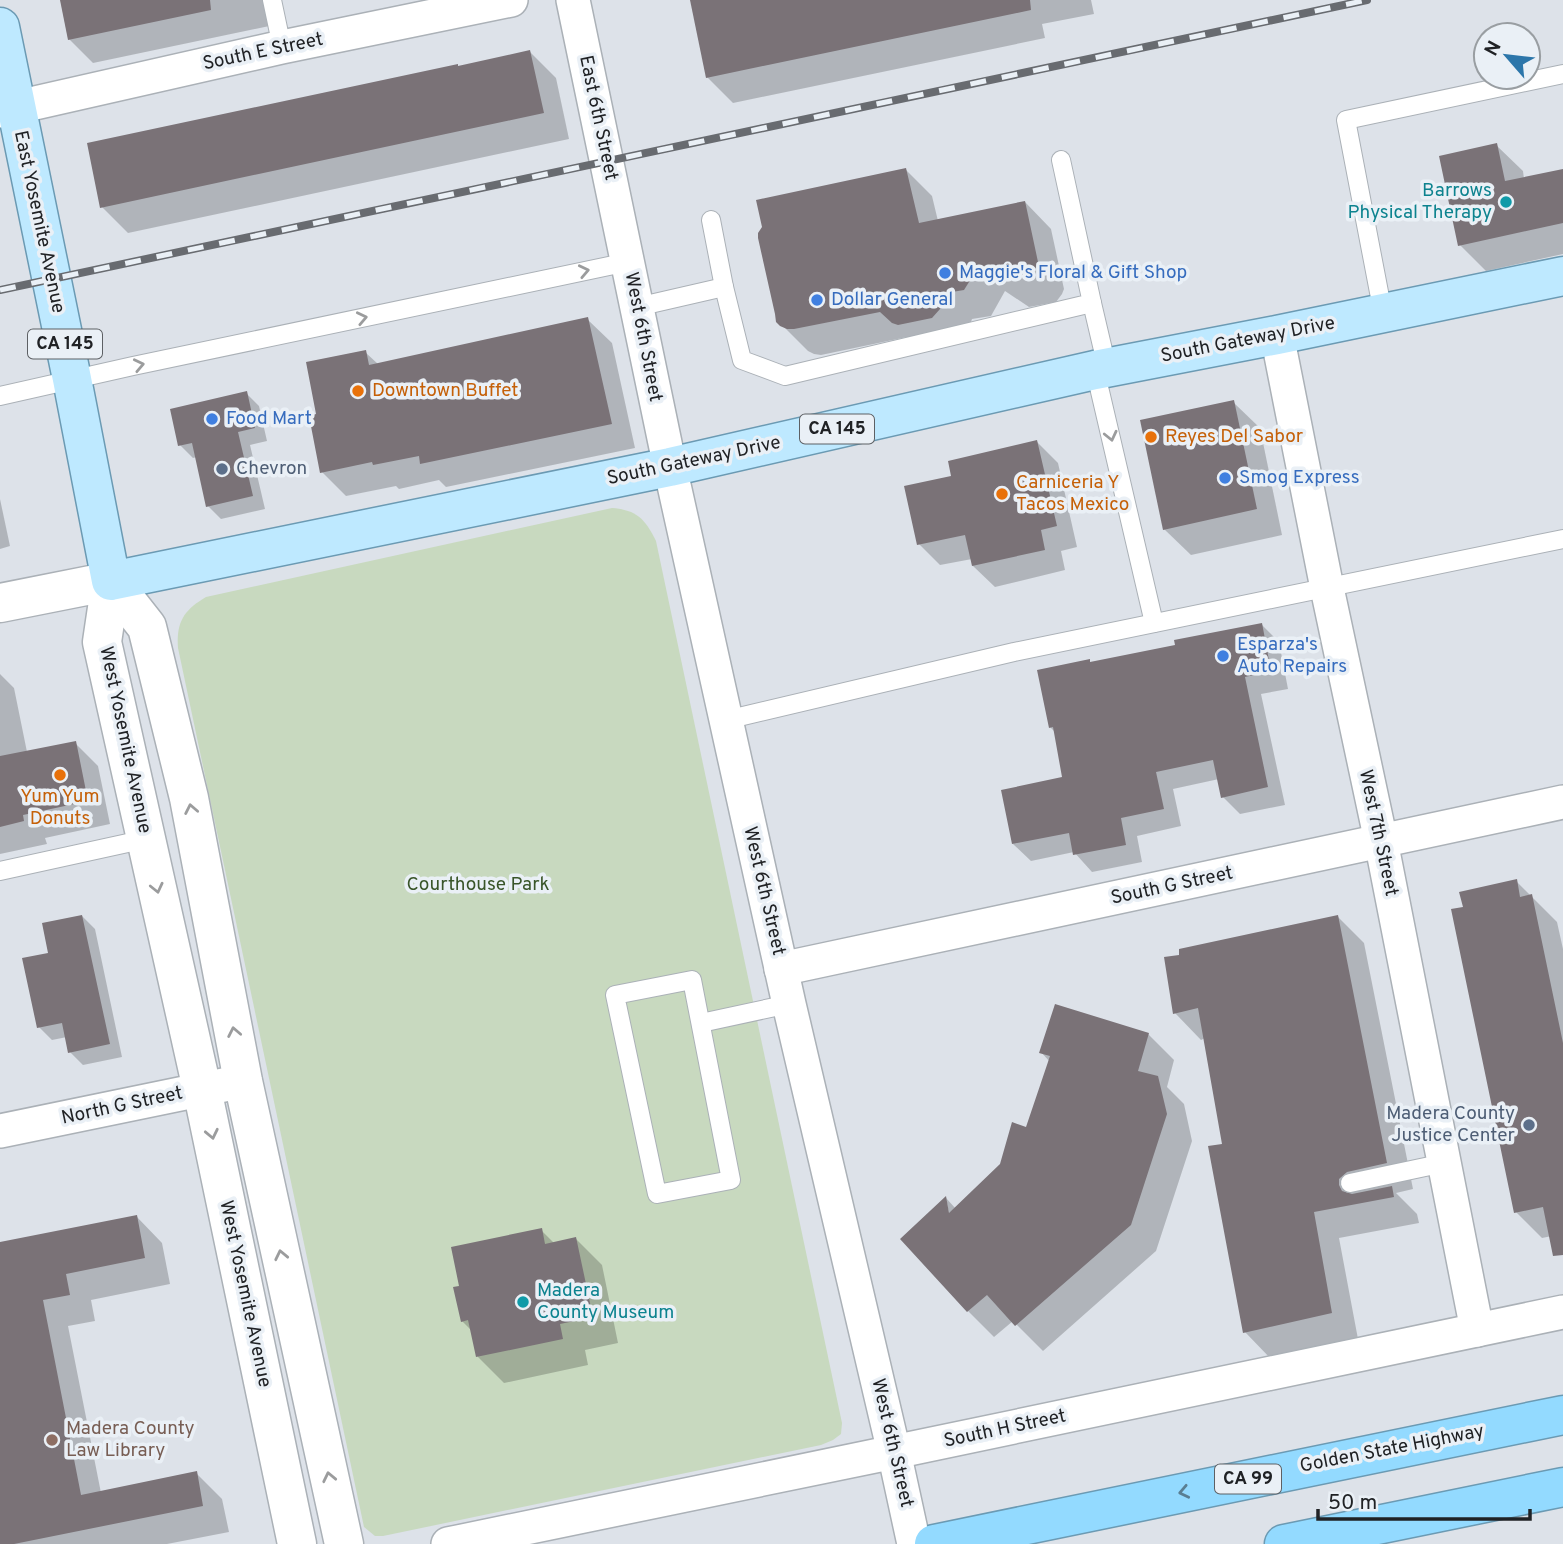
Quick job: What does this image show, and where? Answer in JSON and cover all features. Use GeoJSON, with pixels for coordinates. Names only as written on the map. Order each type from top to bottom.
{"type":"FeatureCollection","features":[{"type":"Feature","properties":{"kind":"highway","name":"Golden State Highway"},"geometry":{"type":"LineString","coordinates":[[934,1544],[1563,1415]]}},
{"type":"Feature","properties":{"kind":"highway"},"geometry":{"type":"LineString","coordinates":[[1284,1544],[1563,1487]]}},
{"type":"Feature","properties":{"kind":"main road","name":"East Yosemite Avenue"},"geometry":{"type":"LineString","coordinates":[[0,27],[8,109],[72,379],[111,581]]}},
{"type":"Feature","properties":{"kind":"main road","name":"South Gateway Drive"},"geometry":{"type":"LineString","coordinates":[[111,581],[670,467],[1101,369],[1563,276]]}},
{"type":"Feature","properties":{"kind":"main road"},"geometry":{"type":"LineString","coordinates":[[0,603],[111,581],[147,627],[189,798],[243,1081],[344,1544]]}},
{"type":"Feature","properties":{"kind":"main road","name":"West Yosemite Avenue"},"geometry":{"type":"LineString","coordinates":[[111,581],[102,642],[202,1089],[297,1544]]}},
{"type":"Feature","properties":{"kind":"street","name":"South E Street"},"geometry":{"type":"LineString","coordinates":[[8,109],[282,47],[511,0]]}},
{"type":"Feature","properties":{"kind":"street","name":"East 6th Street"},"geometry":{"type":"LineString","coordinates":[[573,0],[625,249]]}},
{"type":"Feature","properties":{"kind":"street","name":"West 6th Street"},"geometry":{"type":"LineString","coordinates":[[625,249],[670,467],[781,969],[914,1544]]}},
{"type":"Feature","properties":{"kind":"street","name":"West 7th Street"},"geometry":{"type":"LineString","coordinates":[[1277,335],[1478,1330]]}},
{"type":"Feature","properties":{"kind":"street","name":"South G Street"},"geometry":{"type":"LineString","coordinates":[[781,969],[1563,802]]}},
{"type":"Feature","properties":{"kind":"street","name":"North G Street"},"geometry":{"type":"LineString","coordinates":[[0,1131],[243,1081]]}},
{"type":"Feature","properties":{"kind":"street","name":"South H Street"},"geometry":{"type":"LineString","coordinates":[[447,1544],[898,1468],[1563,1312]]}},
{"type":"Feature","properties":{"kind":"lane"},"geometry":{"type":"LineString","coordinates":[[272,0],[282,47]]}},
{"type":"Feature","properties":{"kind":"lane"},"geometry":{"type":"LineString","coordinates":[[1383,313],[1346,120],[1563,74]]}},
{"type":"Feature","properties":{"kind":"lane"},"geometry":{"type":"LineString","coordinates":[[1061,160],[1092,303],[1101,369],[1154,623]]}},
{"type":"Feature","properties":{"kind":"lane"},"geometry":{"type":"LineString","coordinates":[[711,220],[742,360],[785,376],[1092,303]]}},
{"type":"Feature","properties":{"kind":"lane"},"geometry":{"type":"LineString","coordinates":[[0,396],[625,249]]}},
{"type":"Feature","properties":{"kind":"lane"},"geometry":{"type":"LineString","coordinates":[[637,307],[724,287]]}},
{"type":"Feature","properties":{"kind":"lane"},"geometry":{"type":"LineString","coordinates":[[726,720],[1014,652],[1563,539]]}},
{"type":"Feature","properties":{"kind":"lane"},"geometry":{"type":"LineString","coordinates":[[0,871],[146,839]]}},
{"type":"Feature","properties":{"kind":"lane"},"geometry":{"type":"LineString","coordinates":[[692,980],[701,1023],[731,1180],[657,1194],[615,995],[692,980]]}},
{"type":"Feature","properties":{"kind":"lane"},"geometry":{"type":"LineString","coordinates":[[701,1023],[789,1004]]}},
{"type":"Feature","properties":{"kind":"lane"},"geometry":{"type":"LineString","coordinates":[[1350,1184],[1444,1163]]}},
{"type":"Feature","properties":{"kind":"green space","name":"Courthouse Park"},"geometry":{"type":"Polygon","coordinates":[[[612,508],[628,511],[639,517],[656,541],[842,1423],[841,1434],[821,1445],[375,1536],[364,1527],[178,648],[178,631],[187,612],[206,597],[612,508]]]}},
{"type":"Feature","properties":{"kind":"building"},"geometry":{"type":"Polygon","coordinates":[[[60,0],[210,0],[211,10],[68,40],[60,0]]]}},
{"type":"Feature","properties":{"kind":"building"},"geometry":{"type":"Polygon","coordinates":[[[690,0],[1030,0],[1031,10],[706,78],[690,0]]]}},
{"type":"Feature","properties":{"kind":"building"},"geometry":{"type":"Polygon","coordinates":[[[530,50],[544,113],[100,208],[87,143],[530,50]]]}},
{"type":"Feature","properties":{"kind":"building","name":"Barrows Physical Therapy"},"geometry":{"type":"Polygon","coordinates":[[[1497,143],[1505,181],[1563,169],[1563,223],[1458,246],[1439,156],[1497,143]]]}},
{"type":"Feature","properties":{"kind":"building"},"geometry":{"type":"Polygon","coordinates":[[[906,168],[919,223],[1025,201],[1038,262],[1034,272],[1030,276],[1002,282],[979,266],[964,290],[946,293],[940,309],[932,318],[898,325],[880,312],[794,329],[780,326],[776,322],[758,238],[762,227],[756,200],[906,168]]]}},
{"type":"Feature","properties":{"kind":"building"},"geometry":{"type":"Polygon","coordinates":[[[588,317],[612,424],[420,464],[419,456],[320,473],[309,416],[316,414],[306,362],[366,350],[369,365],[588,317]]]}},
{"type":"Feature","properties":{"kind":"building"},"geometry":{"type":"Polygon","coordinates":[[[247,391],[255,428],[238,432],[253,496],[206,507],[192,443],[178,446],[170,409],[247,391]]]}},
{"type":"Feature","properties":{"kind":"building"},"geometry":{"type":"Polygon","coordinates":[[[1234,400],[1257,509],[1163,530],[1140,420],[1234,400]]]}},
{"type":"Feature","properties":{"kind":"building","name":"Carniceria Y Tacos Mexico"},"geometry":{"type":"Polygon","coordinates":[[[1037,440],[1057,526],[1041,530],[1045,550],[972,566],[965,535],[917,545],[904,486],[951,476],[948,461],[1037,440]]]}},
{"type":"Feature","properties":{"kind":"building"},"geometry":{"type":"Polygon","coordinates":[[[1262,623],[1271,671],[1245,677],[1268,787],[1221,798],[1213,760],[1156,772],[1164,809],[1121,818],[1126,845],[1073,855],[1069,833],[1012,844],[1001,790],[1062,777],[1053,727],[1049,728],[1037,670],[1175,645],[1174,640],[1262,623]]]}},
{"type":"Feature","properties":{"kind":"building"},"geometry":{"type":"Polygon","coordinates":[[[76,741],[88,801],[23,815],[24,821],[0,827],[0,756],[76,741]]]}},
{"type":"Feature","properties":{"kind":"building","name":"Madera County Justice Center"},"geometry":{"type":"Polygon","coordinates":[[[1517,879],[1520,897],[1532,894],[1563,1043],[1563,1255],[1553,1256],[1543,1207],[1514,1213],[1451,909],[1463,907],[1459,892],[1517,879]]]}},
{"type":"Feature","properties":{"kind":"building"},"geometry":{"type":"Polygon","coordinates":[[[82,915],[110,1044],[68,1053],[62,1023],[37,1028],[22,958],[48,953],[42,923],[82,915]]]}},
{"type":"Feature","properties":{"kind":"building"},"geometry":{"type":"Polygon","coordinates":[[[1338,915],[1387,1163],[1347,1172],[1339,1179],[1339,1185],[1342,1191],[1352,1194],[1392,1186],[1394,1197],[1314,1212],[1332,1313],[1243,1333],[1208,1146],[1222,1144],[1198,1008],[1173,1014],[1164,957],[1179,955],[1179,949],[1338,915]]]}},
{"type":"Feature","properties":{"kind":"building"},"geometry":{"type":"Polygon","coordinates":[[[1055,1004],[1149,1033],[1138,1071],[1158,1076],[1167,1114],[1131,1225],[1015,1326],[987,1295],[967,1312],[900,1239],[946,1196],[949,1213],[1000,1164],[1012,1122],[1026,1127],[1050,1056],[1039,1053],[1055,1004]]]}},
{"type":"Feature","properties":{"kind":"building"},"geometry":{"type":"Polygon","coordinates":[[[137,1215],[145,1258],[66,1274],[70,1295],[43,1300],[81,1495],[197,1471],[203,1506],[14,1544],[0,1544],[0,1242],[137,1215]]]}},
{"type":"Feature","properties":{"kind":"building","name":"Madera County Museum"},"geometry":{"type":"Polygon","coordinates":[[[542,1228],[545,1244],[576,1237],[593,1317],[560,1324],[563,1339],[476,1357],[468,1320],[461,1322],[453,1287],[459,1286],[451,1247],[542,1228]]]}},
{"type":"Feature","properties":{"kind":"railway"},"geometry":{"type":"LineString","coordinates":[[0,290],[1367,0]]}},
{"type":"Feature","properties":{"kind":"place","name":"Barrows Physical Therapy"},"geometry":{"type":"Point","coordinates":[1506,202]}},
{"type":"Feature","properties":{"kind":"place","name":"Maggie's Floral & Gift Shop"},"geometry":{"type":"Point","coordinates":[945,273]}},
{"type":"Feature","properties":{"kind":"place","name":"Dollar General"},"geometry":{"type":"Point","coordinates":[817,300]}},
{"type":"Feature","properties":{"kind":"place","name":"Downtown Buffet"},"geometry":{"type":"Point","coordinates":[358,391]}},
{"type":"Feature","properties":{"kind":"place","name":"Food Mart"},"geometry":{"type":"Point","coordinates":[212,419]}},
{"type":"Feature","properties":{"kind":"place","name":"Reyes Del Sabor"},"geometry":{"type":"Point","coordinates":[1151,437]}},
{"type":"Feature","properties":{"kind":"place","name":"Chevron"},"geometry":{"type":"Point","coordinates":[222,469]}},
{"type":"Feature","properties":{"kind":"place","name":"Smog Express"},"geometry":{"type":"Point","coordinates":[1225,478]}},
{"type":"Feature","properties":{"kind":"place","name":"Carniceria Y Tacos Mexico"},"geometry":{"type":"Point","coordinates":[1002,494]}},
{"type":"Feature","properties":{"kind":"place","name":"Esparza's Auto Repairs"},"geometry":{"type":"Point","coordinates":[1223,656]}},
{"type":"Feature","properties":{"kind":"place","name":"Yum Yum Donuts"},"geometry":{"type":"Point","coordinates":[60,775]}},
{"type":"Feature","properties":{"kind":"place","name":"Madera County Justice Center"},"geometry":{"type":"Point","coordinates":[1529,1125]}},
{"type":"Feature","properties":{"kind":"place","name":"Madera County Museum"},"geometry":{"type":"Point","coordinates":[523,1302]}},
{"type":"Feature","properties":{"kind":"place","name":"Madera County Law Library"},"geometry":{"type":"Point","coordinates":[52,1440]}}]}
